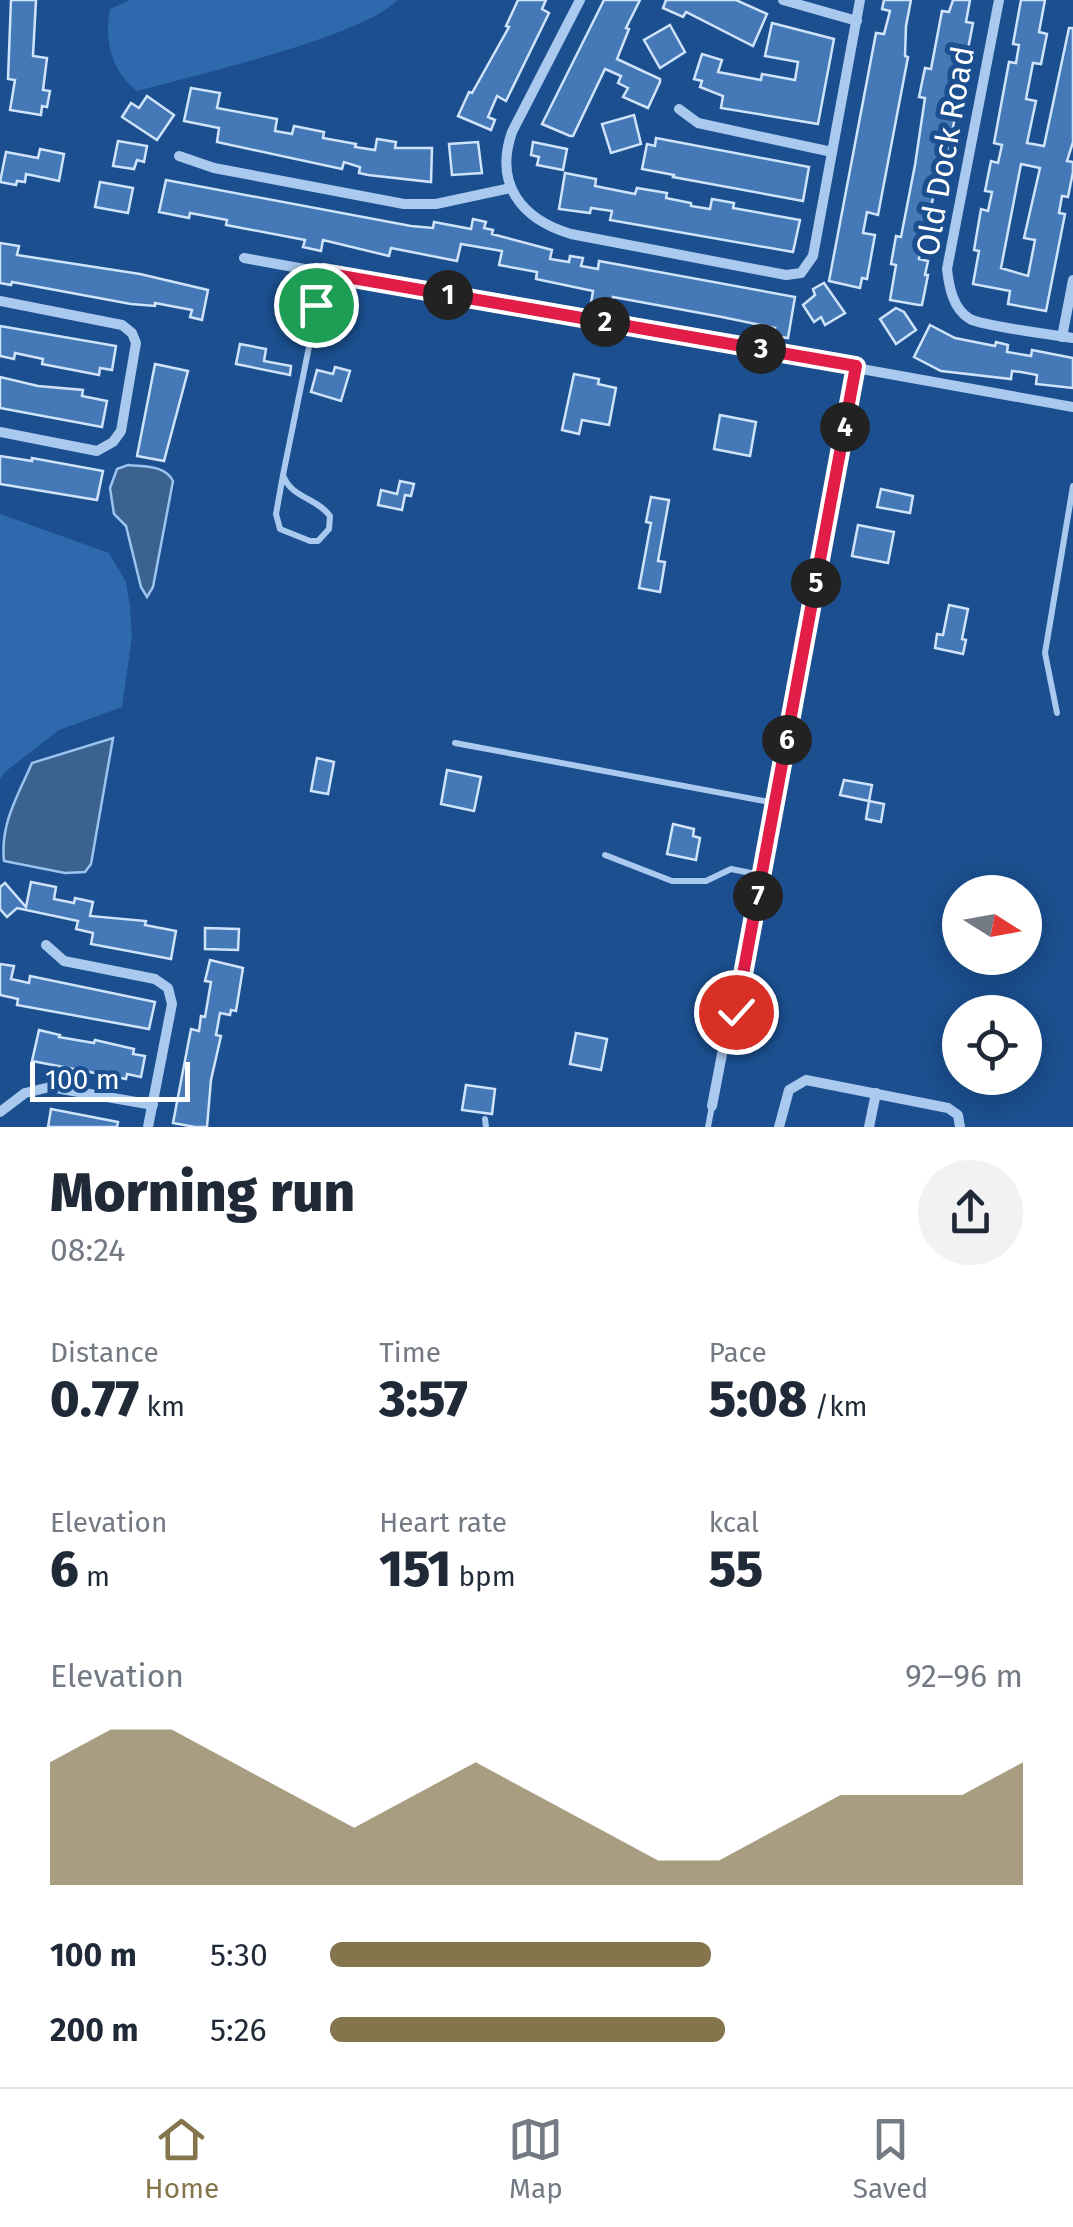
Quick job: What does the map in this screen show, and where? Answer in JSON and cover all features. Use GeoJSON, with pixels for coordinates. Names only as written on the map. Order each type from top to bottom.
{"type":"FeatureCollection","features":[{"type":"Feature","properties":{"kind":"street"},"geometry":{"type":"LineString","coordinates":[[580,0],[505,152],[506,172],[524,210],[546,226],[786,275],[801,274],[812,256],[860,0]]}},
{"type":"Feature","properties":{"kind":"street"},"geometry":{"type":"LineString","coordinates":[[783,0],[857,21]]}},
{"type":"Feature","properties":{"kind":"street","name":"Old Dock Road"},"geometry":{"type":"LineString","coordinates":[[999,0],[948,269],[949,286],[957,306],[971,320],[1068,337]]}},
{"type":"Feature","properties":{"kind":"street"},"geometry":{"type":"LineString","coordinates":[[679,109],[698,123],[832,152]]}},
{"type":"Feature","properties":{"kind":"street"},"geometry":{"type":"LineString","coordinates":[[179,156],[214,168],[404,204],[436,204],[512,188]]}},
{"type":"Feature","properties":{"kind":"street"},"geometry":{"type":"LineString","coordinates":[[244,258],[1073,407]]}},
{"type":"Feature","properties":{"kind":"street"},"geometry":{"type":"LineString","coordinates":[[1068,337],[1073,280]]}},
{"type":"Feature","properties":{"kind":"street"},"geometry":{"type":"LineString","coordinates":[[0,302],[122,325],[136,343],[120,431],[114,442],[97,451],[0,432]]}},
{"type":"Feature","properties":{"kind":"street"},"geometry":{"type":"LineString","coordinates":[[712,1106],[726,1028],[738,1004],[856,366]]}},
{"type":"Feature","properties":{"kind":"street"},"geometry":{"type":"LineString","coordinates":[[46,944],[64,960],[154,979],[168,988],[172,1004],[148,1127]]}},
{"type":"Feature","properties":{"kind":"street"},"geometry":{"type":"LineString","coordinates":[[779,1127],[786,1096],[800,1081],[948,1108],[958,1115],[960,1127]]}},
{"type":"Feature","properties":{"kind":"street"},"geometry":{"type":"LineString","coordinates":[[0,1112],[25,1093],[50,1087],[152,1106]]}},
{"type":"Feature","properties":{"kind":"street"},"geometry":{"type":"LineString","coordinates":[[869,1127],[876,1093]]}},
{"type":"Feature","properties":{"kind":"lane"},"geometry":{"type":"LineString","coordinates":[[283,475],[296,494],[322,506],[330,516],[329,529],[318,540],[310,542],[280,529],[276,514],[283,475],[324,273]]}},
{"type":"Feature","properties":{"kind":"lane"},"geometry":{"type":"LineString","coordinates":[[1057,713],[1045,653],[1073,486]]}},
{"type":"Feature","properties":{"kind":"lane"},"geometry":{"type":"LineString","coordinates":[[455,743],[775,803]]}},
{"type":"Feature","properties":{"kind":"lane"},"geometry":{"type":"LineString","coordinates":[[605,855],[672,881],[706,881],[731,869],[762,875]]}},
{"type":"Feature","properties":{"kind":"lane"},"geometry":{"type":"LineString","coordinates":[[708,1127],[712,1106]]}},
{"type":"Feature","properties":{"kind":"shaded area"},"geometry":{"type":"Polygon","coordinates":[[[130,0],[397,0],[380,13],[316,40],[137,91],[115,64],[108,32],[110,9],[130,0]]]}},
{"type":"Feature","properties":{"kind":"shaded area"},"geometry":{"type":"Polygon","coordinates":[[[128,465],[160,469],[173,481],[153,587],[147,597],[126,526],[114,514],[110,488],[117,469],[128,465]]]}},
{"type":"Feature","properties":{"kind":"shaded area"},"geometry":{"type":"Polygon","coordinates":[[[0,514],[109,553],[126,582],[132,636],[122,707],[59,730],[0,780],[0,514]]]}},
{"type":"Feature","properties":{"kind":"shaded area"},"geometry":{"type":"Polygon","coordinates":[[[113,738],[91,864],[85,872],[65,873],[4,861],[7,822],[32,763],[113,738]]]}},
{"type":"Feature","properties":{"kind":"building"},"geometry":{"type":"Polygon","coordinates":[[[11,0],[36,0],[33,56],[47,58],[43,90],[50,91],[41,115],[10,110],[15,80],[8,79],[11,0]]]}},
{"type":"Feature","properties":{"kind":"building"},"geometry":{"type":"Polygon","coordinates":[[[518,0],[546,0],[542,9],[549,13],[506,101],[497,96],[488,117],[495,120],[491,130],[458,116],[509,27],[506,26],[518,0]]]}},
{"type":"Feature","properties":{"kind":"building"},"geometry":{"type":"Polygon","coordinates":[[[604,0],[640,0],[617,59],[660,82],[648,108],[623,97],[628,88],[618,83],[621,76],[605,69],[570,136],[542,124],[604,0]]]}},
{"type":"Feature","properties":{"kind":"building"},"geometry":{"type":"Polygon","coordinates":[[[666,0],[736,0],[767,14],[753,46],[686,12],[683,17],[663,8],[666,0]]]}},
{"type":"Feature","properties":{"kind":"building"},"geometry":{"type":"Polygon","coordinates":[[[884,0],[911,0],[906,26],[908,57],[878,215],[867,212],[863,233],[875,235],[867,279],[862,278],[860,288],[829,281],[876,33],[884,34],[890,11],[882,9],[884,0]]]}},
{"type":"Feature","properties":{"kind":"building"},"geometry":{"type":"Polygon","coordinates":[[[953,0],[970,0],[966,22],[973,23],[941,190],[935,189],[931,207],[930,221],[935,222],[932,238],[923,237],[919,259],[928,261],[928,275],[919,305],[890,300],[896,265],[891,264],[896,236],[901,237],[915,165],[925,98],[919,97],[925,68],[931,69],[942,11],[949,12],[953,0]]]}},
{"type":"Feature","properties":{"kind":"building"},"geometry":{"type":"Polygon","coordinates":[[[1021,0],[1045,0],[1039,32],[1047,34],[1041,64],[1033,63],[1026,99],[1036,101],[1027,143],[1044,146],[1069,28],[1073,28],[1073,142],[1067,161],[1073,162],[1073,172],[1068,197],[1062,196],[1059,213],[1065,214],[1046,311],[1008,304],[1010,291],[973,284],[981,209],[988,211],[992,192],[985,191],[991,161],[998,163],[1002,145],[994,143],[1009,62],[1016,63],[1019,45],[1013,44],[1021,0]],[[1021,164],[1001,268],[1028,276],[1035,240],[1024,238],[1040,168],[1021,164]]]}},
{"type":"Feature","properties":{"kind":"building"},"geometry":{"type":"Polygon","coordinates":[[[772,23],[834,39],[818,124],[721,108],[723,96],[700,87],[702,81],[694,79],[702,54],[722,60],[718,72],[761,80],[762,74],[795,80],[798,62],[765,56],[772,23]]]}},
{"type":"Feature","properties":{"kind":"building"},"geometry":{"type":"Polygon","coordinates":[[[670,25],[685,52],[660,68],[644,40],[670,25]]]}},
{"type":"Feature","properties":{"kind":"building"},"geometry":{"type":"Polygon","coordinates":[[[191,88],[220,93],[217,108],[277,119],[275,131],[292,134],[294,126],[324,132],[323,138],[375,150],[377,139],[396,142],[395,148],[432,148],[431,182],[368,175],[359,173],[360,167],[344,162],[342,169],[217,142],[219,128],[184,121],[191,88]]]}},
{"type":"Feature","properties":{"kind":"building"},"geometry":{"type":"Polygon","coordinates":[[[147,96],[174,115],[157,140],[122,117],[131,103],[139,108],[147,96]]]}},
{"type":"Feature","properties":{"kind":"building"},"geometry":{"type":"Polygon","coordinates":[[[634,115],[641,144],[611,153],[602,124],[634,115]]]}},
{"type":"Feature","properties":{"kind":"building"},"geometry":{"type":"Polygon","coordinates":[[[656,138],[809,167],[803,201],[642,169],[647,144],[655,146],[656,138]]]}},
{"type":"Feature","properties":{"kind":"building"},"geometry":{"type":"Polygon","coordinates":[[[118,141],[147,146],[144,162],[137,160],[134,169],[113,166],[118,141]]]}},
{"type":"Feature","properties":{"kind":"building"},"geometry":{"type":"Polygon","coordinates":[[[478,142],[482,173],[452,175],[449,144],[478,142]]]}},
{"type":"Feature","properties":{"kind":"building"},"geometry":{"type":"Polygon","coordinates":[[[533,142],[567,149],[563,170],[537,165],[539,157],[531,155],[533,142]]]}},
{"type":"Feature","properties":{"kind":"building"},"geometry":{"type":"Polygon","coordinates":[[[40,149],[64,154],[59,181],[26,174],[25,182],[17,181],[16,185],[0,182],[6,152],[38,158],[40,149]]]}},
{"type":"Feature","properties":{"kind":"building"},"geometry":{"type":"Polygon","coordinates":[[[565,173],[596,179],[595,186],[635,194],[637,188],[667,193],[666,198],[691,206],[710,209],[712,199],[734,203],[733,208],[800,220],[793,252],[610,220],[612,211],[559,209],[565,173]]]}},
{"type":"Feature","properties":{"kind":"building"},"geometry":{"type":"Polygon","coordinates":[[[166,180],[411,226],[433,228],[434,222],[471,229],[473,219],[486,222],[484,228],[493,230],[492,234],[552,250],[550,259],[569,262],[570,256],[583,258],[581,266],[598,269],[599,261],[795,297],[788,338],[773,336],[775,328],[613,297],[611,307],[591,303],[593,291],[536,279],[537,272],[499,265],[502,251],[461,244],[457,261],[391,248],[389,256],[323,240],[321,251],[303,247],[305,240],[226,225],[227,220],[159,212],[166,180]]]}},
{"type":"Feature","properties":{"kind":"building"},"geometry":{"type":"Polygon","coordinates":[[[100,182],[133,188],[128,213],[95,207],[100,182]]]}},
{"type":"Feature","properties":{"kind":"building"},"geometry":{"type":"Polygon","coordinates":[[[0,243],[19,246],[17,255],[140,274],[208,290],[202,320],[190,317],[192,310],[155,303],[131,304],[0,283],[0,243]]]}},
{"type":"Feature","properties":{"kind":"building"},"geometry":{"type":"Polygon","coordinates":[[[824,283],[845,313],[825,325],[821,317],[814,322],[803,305],[815,295],[813,289],[824,283]]]}},
{"type":"Feature","properties":{"kind":"building"},"geometry":{"type":"Polygon","coordinates":[[[896,308],[904,312],[916,330],[896,344],[880,319],[896,308]]]}},
{"type":"Feature","properties":{"kind":"building"},"geometry":{"type":"Polygon","coordinates":[[[930,325],[955,338],[1008,345],[1007,352],[1031,356],[1032,350],[1073,358],[1073,388],[1036,384],[1037,375],[1021,372],[1012,371],[1011,379],[941,371],[914,357],[930,325]]]}},
{"type":"Feature","properties":{"kind":"building"},"geometry":{"type":"Polygon","coordinates":[[[0,326],[116,346],[112,370],[100,368],[99,375],[42,364],[43,359],[15,353],[14,359],[0,356],[0,326]]]}},
{"type":"Feature","properties":{"kind":"building"},"geometry":{"type":"Polygon","coordinates":[[[240,344],[266,349],[264,361],[291,366],[290,375],[236,364],[240,344]]]}},
{"type":"Feature","properties":{"kind":"building"},"geometry":{"type":"Polygon","coordinates":[[[155,364],[188,371],[164,461],[137,456],[155,364]]]}},
{"type":"Feature","properties":{"kind":"building"},"geometry":{"type":"Polygon","coordinates":[[[335,367],[350,371],[341,401],[311,392],[317,370],[333,374],[335,367]]]}},
{"type":"Feature","properties":{"kind":"building"},"geometry":{"type":"Polygon","coordinates":[[[574,374],[599,379],[598,384],[616,388],[609,425],[582,420],[579,434],[562,430],[574,374]]]}},
{"type":"Feature","properties":{"kind":"building"},"geometry":{"type":"Polygon","coordinates":[[[0,377],[38,386],[83,390],[82,396],[107,401],[102,427],[0,408],[0,377]]]}},
{"type":"Feature","properties":{"kind":"building"},"geometry":{"type":"Polygon","coordinates":[[[720,415],[756,422],[750,456],[714,449],[720,415]]]}},
{"type":"Feature","properties":{"kind":"building"},"geometry":{"type":"Polygon","coordinates":[[[0,456],[103,471],[97,500],[0,484],[0,456]]]}},
{"type":"Feature","properties":{"kind":"building"},"geometry":{"type":"Polygon","coordinates":[[[400,481],[414,484],[411,496],[405,495],[402,510],[378,505],[381,490],[397,494],[400,481]]]}},
{"type":"Feature","properties":{"kind":"building"},"geometry":{"type":"Polygon","coordinates":[[[881,489],[913,496],[910,513],[877,507],[881,489]]]}},
{"type":"Feature","properties":{"kind":"building"},"geometry":{"type":"Polygon","coordinates":[[[651,497],[669,500],[658,561],[665,562],[660,592],[639,588],[651,523],[646,522],[651,497]]]}},
{"type":"Feature","properties":{"kind":"building"},"geometry":{"type":"Polygon","coordinates":[[[858,525],[894,532],[888,563],[852,556],[858,525]]]}},
{"type":"Feature","properties":{"kind":"building"},"geometry":{"type":"Polygon","coordinates":[[[949,605],[968,609],[963,654],[935,648],[937,634],[943,635],[949,605]]]}},
{"type":"Feature","properties":{"kind":"building"},"geometry":{"type":"Polygon","coordinates":[[[317,758],[334,762],[328,794],[311,791],[317,758]]]}},
{"type":"Feature","properties":{"kind":"building"},"geometry":{"type":"Polygon","coordinates":[[[447,770],[481,777],[474,811],[441,804],[447,770]]]}},
{"type":"Feature","properties":{"kind":"building"},"geometry":{"type":"Polygon","coordinates":[[[844,780],[872,785],[869,801],[840,795],[844,780]]]}},
{"type":"Feature","properties":{"kind":"building"},"geometry":{"type":"Polygon","coordinates":[[[869,801],[884,804],[881,822],[866,819],[869,801]]]}},
{"type":"Feature","properties":{"kind":"building"},"geometry":{"type":"Polygon","coordinates":[[[673,824],[694,829],[693,836],[700,838],[696,860],[667,854],[673,824]]]}},
{"type":"Feature","properties":{"kind":"building"},"geometry":{"type":"Polygon","coordinates":[[[31,882],[56,887],[54,899],[93,902],[90,916],[146,921],[145,925],[176,931],[171,959],[91,944],[93,933],[76,929],[78,921],[17,908],[7,917],[0,909],[0,887],[5,883],[26,907],[31,882]]]}},
{"type":"Feature","properties":{"kind":"building"},"geometry":{"type":"Polygon","coordinates":[[[205,928],[239,929],[238,950],[205,949],[205,928]]]}},
{"type":"Feature","properties":{"kind":"building"},"geometry":{"type":"Polygon","coordinates":[[[210,960],[243,968],[236,1011],[231,1010],[230,1015],[220,1013],[216,1035],[221,1036],[211,1080],[207,1127],[195,1127],[173,1123],[191,1029],[199,1031],[201,1016],[205,1017],[211,982],[205,981],[210,960]]]}},
{"type":"Feature","properties":{"kind":"building"},"geometry":{"type":"Polygon","coordinates":[[[0,964],[14,966],[11,979],[29,983],[30,976],[155,1002],[149,1029],[17,1005],[18,999],[0,995],[0,964]]]}},
{"type":"Feature","properties":{"kind":"building"},"geometry":{"type":"Polygon","coordinates":[[[39,1030],[134,1049],[133,1054],[145,1056],[141,1077],[127,1074],[126,1079],[32,1061],[39,1030]]]}},
{"type":"Feature","properties":{"kind":"building"},"geometry":{"type":"Polygon","coordinates":[[[576,1033],[607,1039],[601,1070],[570,1064],[576,1033]]]}},
{"type":"Feature","properties":{"kind":"building"},"geometry":{"type":"Polygon","coordinates":[[[466,1085],[495,1089],[492,1114],[462,1110],[466,1085]]]}},
{"type":"Feature","properties":{"kind":"building"},"geometry":{"type":"Polygon","coordinates":[[[51,1109],[118,1122],[117,1127],[48,1127],[51,1109]]]}},
{"type":"Feature","properties":{"kind":"route"},"geometry":{"type":"LineString","coordinates":[[316,305],[324,273],[856,366],[736,1012]]}}]}
